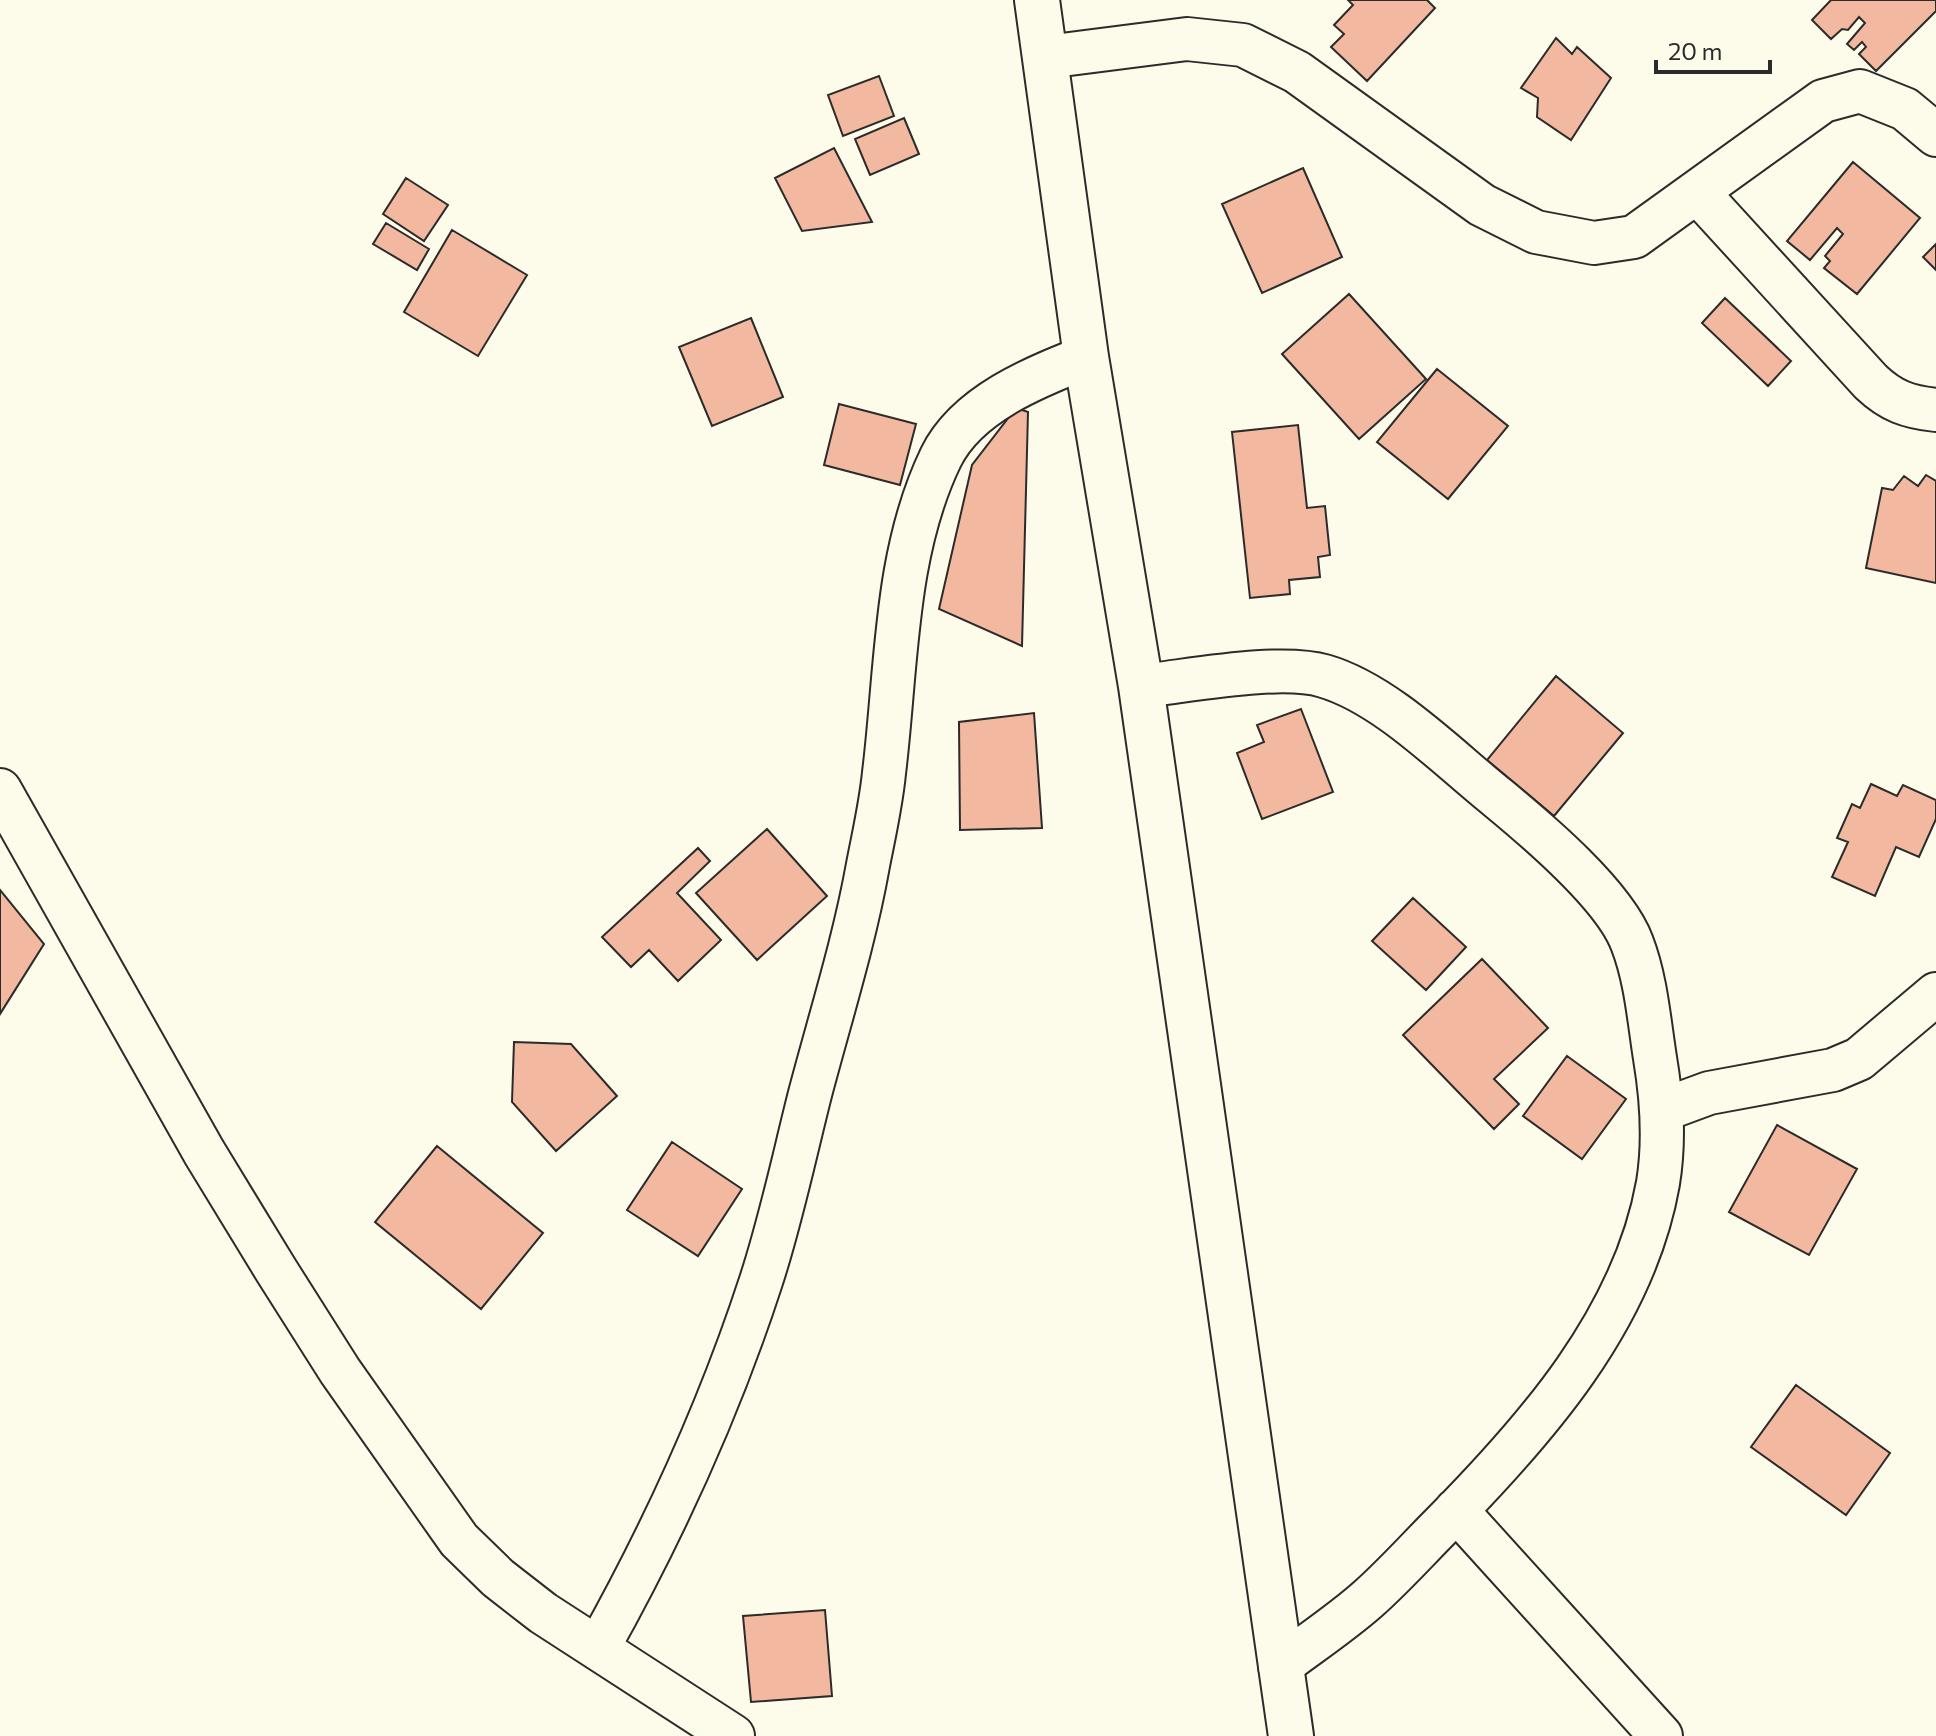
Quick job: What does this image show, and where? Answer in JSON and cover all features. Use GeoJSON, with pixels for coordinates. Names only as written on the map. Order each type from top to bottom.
{"type":"FeatureCollection","features":[{"type":"Feature","properties":{"kind":"main road"},"geometry":{"type":"LineString","coordinates":[[1037,0],[1086,357],[1141,686],[1291,1736]]}},
{"type":"Feature","properties":{"kind":"street"},"geometry":{"type":"LineString","coordinates":[[1046,57],[1187,39],[1243,45],[1297,72],[1482,205],[1536,232],[1594,243],[1634,237],[1699,194],[1823,101],[1860,91],[1905,109],[1936,135]]}},
{"type":"Feature","properties":{"kind":"street"},"geometry":{"type":"LineString","coordinates":[[1699,194],[1888,398],[1910,407],[1936,410]]}},
{"type":"Feature","properties":{"kind":"street"},"geometry":{"type":"LineString","coordinates":[[598,1648],[662,1528],[702,1443],[762,1280],[861,903],[884,773],[898,628],[924,498],[943,453],[966,424],[1004,395],[1086,357]]}},
{"type":"Feature","properties":{"kind":"street"},"geometry":{"type":"LineString","coordinates":[[1141,686],[1279,672],[1322,675],[1365,694],[1519,816],[1605,902],[1631,940],[1645,993],[1663,1110],[1658,1184],[1645,1232],[1623,1290],[1590,1347],[1502,1462],[1456,1510],[1368,1600],[1280,1666]]}},
{"type":"Feature","properties":{"kind":"street"},"geometry":{"type":"LineString","coordinates":[[0,790],[204,1152],[340,1371],[459,1540],[498,1578],[543,1613],[733,1736]]}},
{"type":"Feature","properties":{"kind":"street"},"geometry":{"type":"LineString","coordinates":[[1663,1110],[1709,1093],[1833,1070],[1859,1059],[1936,994]]}},
{"type":"Feature","properties":{"kind":"street"},"geometry":{"type":"LineString","coordinates":[[1456,1510],[1661,1736]]}},
{"type":"Feature","properties":{"kind":"building"},"geometry":{"type":"Polygon","coordinates":[[[1348,0],[1427,0],[1435,8],[1367,81],[1331,47],[1344,34],[1334,25],[1353,5],[1348,0]]]}},
{"type":"Feature","properties":{"kind":"building"},"geometry":{"type":"Polygon","coordinates":[[[1831,0],[1936,0],[1936,11],[1876,71],[1859,54],[1866,47],[1862,42],[1854,50],[1847,44],[1865,23],[1859,17],[1848,30],[1842,29],[1831,39],[1812,20],[1831,0]]]}},
{"type":"Feature","properties":{"kind":"building"},"geometry":{"type":"Polygon","coordinates":[[[1556,38],[1572,54],[1577,47],[1611,78],[1571,140],[1537,117],[1538,98],[1521,88],[1556,38]]]}},
{"type":"Feature","properties":{"kind":"building"},"geometry":{"type":"Polygon","coordinates":[[[879,76],[894,116],[843,136],[828,95],[879,76]]]}},
{"type":"Feature","properties":{"kind":"building"},"geometry":{"type":"Polygon","coordinates":[[[904,118],[919,154],[870,175],[855,139],[904,118]]]}},
{"type":"Feature","properties":{"kind":"building"},"geometry":{"type":"Polygon","coordinates":[[[834,148],[872,222],[802,231],[775,178],[834,148]]]}},
{"type":"Feature","properties":{"kind":"building"},"geometry":{"type":"Polygon","coordinates":[[[1853,162],[1920,218],[1857,294],[1824,268],[1830,261],[1825,256],[1843,234],[1837,228],[1810,260],[1787,241],[1853,162]]]}},
{"type":"Feature","properties":{"kind":"building"},"geometry":{"type":"Polygon","coordinates":[[[1303,168],[1342,257],[1262,293],[1222,204],[1303,168]]]}},
{"type":"Feature","properties":{"kind":"building"},"geometry":{"type":"Polygon","coordinates":[[[406,178],[448,205],[424,241],[383,214],[406,178]]]}},
{"type":"Feature","properties":{"kind":"building"},"geometry":{"type":"Polygon","coordinates":[[[386,223],[429,249],[417,270],[373,244],[386,223]]]}},
{"type":"Feature","properties":{"kind":"building"},"geometry":{"type":"Polygon","coordinates":[[[452,230],[527,275],[478,356],[404,312],[452,230]]]}},
{"type":"Feature","properties":{"kind":"building"},"geometry":{"type":"Polygon","coordinates":[[[1936,244],[1936,270],[1923,257],[1936,244]]]}},
{"type":"Feature","properties":{"kind":"building"},"geometry":{"type":"Polygon","coordinates":[[[1349,294],[1426,379],[1359,439],[1282,354],[1349,294]]]}},
{"type":"Feature","properties":{"kind":"building"},"geometry":{"type":"Polygon","coordinates":[[[1725,298],[1791,361],[1768,386],[1702,323],[1725,298]]]}},
{"type":"Feature","properties":{"kind":"building"},"geometry":{"type":"Polygon","coordinates":[[[751,318],[783,397],[712,426],[679,347],[751,318]]]}},
{"type":"Feature","properties":{"kind":"building"},"geometry":{"type":"Polygon","coordinates":[[[1437,369],[1508,426],[1448,499],[1377,442],[1437,369]]]}},
{"type":"Feature","properties":{"kind":"building"},"geometry":{"type":"Polygon","coordinates":[[[839,404],[916,424],[900,485],[824,465],[839,404]]]}},
{"type":"Feature","properties":{"kind":"building"},"geometry":{"type":"Polygon","coordinates":[[[1016,408],[1028,412],[1022,646],[939,609],[972,465],[1016,408]]]}},
{"type":"Feature","properties":{"kind":"building"},"geometry":{"type":"Polygon","coordinates":[[[1298,425],[1307,508],[1325,506],[1330,555],[1318,557],[1320,577],[1289,580],[1290,594],[1250,598],[1232,432],[1298,425]]]}},
{"type":"Feature","properties":{"kind":"building"},"geometry":{"type":"Polygon","coordinates":[[[1926,475],[1936,481],[1936,583],[1866,568],[1882,488],[1893,490],[1904,476],[1918,486],[1926,475]]]}},
{"type":"Feature","properties":{"kind":"building"},"geometry":{"type":"Polygon","coordinates":[[[1556,676],[1623,733],[1554,816],[1487,760],[1556,676]]]}},
{"type":"Feature","properties":{"kind":"building"},"geometry":{"type":"Polygon","coordinates":[[[1301,709],[1333,792],[1262,819],[1237,753],[1264,742],[1257,725],[1301,709]]]}},
{"type":"Feature","properties":{"kind":"building"},"geometry":{"type":"Polygon","coordinates":[[[1034,713],[1042,828],[960,830],[959,722],[1034,713]]]}},
{"type":"Feature","properties":{"kind":"building"},"geometry":{"type":"Polygon","coordinates":[[[1871,784],[1897,796],[1903,785],[1936,800],[1936,819],[1919,857],[1896,847],[1875,896],[1832,877],[1848,842],[1837,838],[1852,804],[1860,808],[1871,784]]]}},
{"type":"Feature","properties":{"kind":"building"},"geometry":{"type":"Polygon","coordinates":[[[767,829],[827,896],[757,960],[696,893],[767,829]]]}},
{"type":"Feature","properties":{"kind":"building"},"geometry":{"type":"Polygon","coordinates":[[[698,848],[710,861],[677,893],[721,940],[678,981],[649,950],[631,967],[602,937],[698,848]]]}},
{"type":"Feature","properties":{"kind":"building"},"geometry":{"type":"Polygon","coordinates":[[[0,890],[44,944],[0,1014],[0,890]]]}},
{"type":"Feature","properties":{"kind":"building"},"geometry":{"type":"Polygon","coordinates":[[[1413,898],[1466,947],[1426,990],[1372,941],[1413,898]]]}},
{"type":"Feature","properties":{"kind":"building"},"geometry":{"type":"Polygon","coordinates":[[[1482,959],[1548,1028],[1494,1079],[1519,1104],[1494,1129],[1403,1035],[1482,959]]]}},
{"type":"Feature","properties":{"kind":"building"},"geometry":{"type":"Polygon","coordinates":[[[514,1042],[571,1044],[617,1096],[556,1151],[512,1102],[514,1042]]]}},
{"type":"Feature","properties":{"kind":"building"},"geometry":{"type":"Polygon","coordinates":[[[1567,1056],[1626,1099],[1582,1159],[1523,1116],[1567,1056]]]}},
{"type":"Feature","properties":{"kind":"building"},"geometry":{"type":"Polygon","coordinates":[[[1777,1125],[1857,1169],[1809,1255],[1729,1212],[1777,1125]]]}},
{"type":"Feature","properties":{"kind":"building"},"geometry":{"type":"Polygon","coordinates":[[[672,1142],[742,1189],[698,1256],[627,1210],[672,1142]]]}},
{"type":"Feature","properties":{"kind":"building"},"geometry":{"type":"Polygon","coordinates":[[[437,1146],[543,1233],[481,1309],[375,1222],[437,1146]]]}},
{"type":"Feature","properties":{"kind":"building"},"geometry":{"type":"Polygon","coordinates":[[[1796,1385],[1890,1453],[1846,1515],[1751,1447],[1796,1385]]]}},
{"type":"Feature","properties":{"kind":"building"},"geometry":{"type":"Polygon","coordinates":[[[825,1610],[832,1696],[751,1702],[743,1616],[825,1610]]]}}]}
